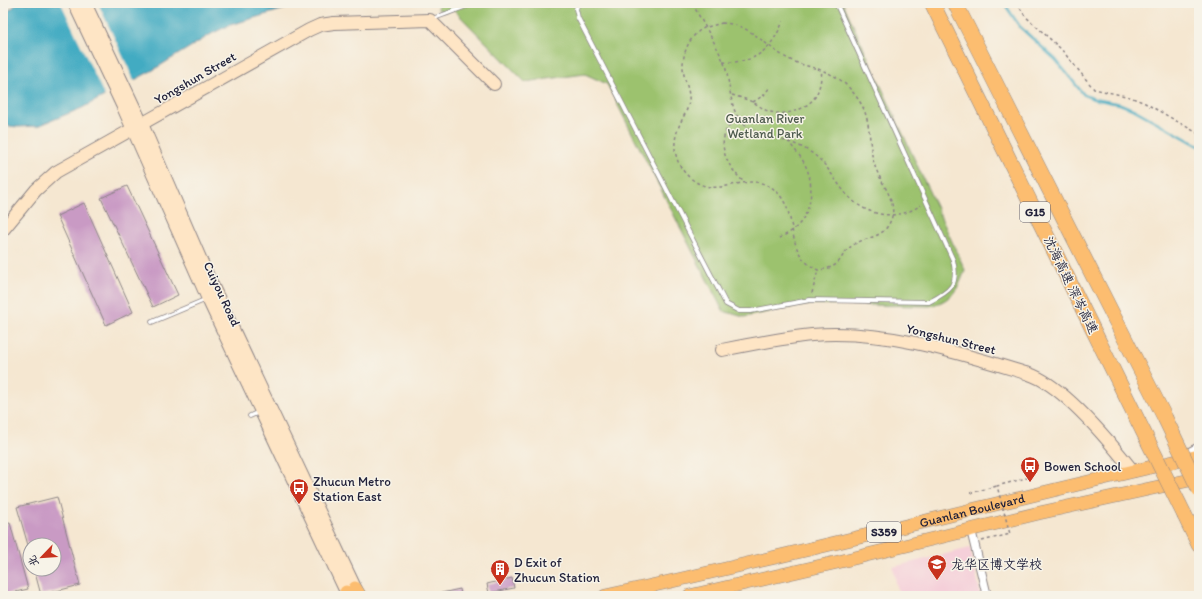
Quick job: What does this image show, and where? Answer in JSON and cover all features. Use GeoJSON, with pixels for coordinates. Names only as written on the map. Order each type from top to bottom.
{"type":"FeatureCollection","features":[{"type":"Feature","properties":{"kind":"highway","name":"沈海高速 深岑高速"},"geometry":{"type":"LineString","coordinates":[[932,3],[1199,545]]}},
{"type":"Feature","properties":{"kind":"highway","name":"沈海高速 深岑高速"},"geometry":{"type":"LineString","coordinates":[[955,3],[1199,489]]}},
{"type":"Feature","properties":{"kind":"main road","name":"Cuiyou Road"},"geometry":{"type":"LineString","coordinates":[[74,3],[130,109]]}},
{"type":"Feature","properties":{"kind":"main road","name":"Cuiyou Road"},"geometry":{"type":"LineString","coordinates":[[85,3],[138,127],[206,272],[266,409],[352,594]]}},
{"type":"Feature","properties":{"kind":"main road"},"geometry":{"type":"LineString","coordinates":[[430,20],[494,84]]}},
{"type":"Feature","properties":{"kind":"main road","name":"Yongshun Street"},"geometry":{"type":"LineString","coordinates":[[3,230],[36,190],[56,172],[138,127],[292,38],[320,25],[350,22],[430,20]]}},
{"type":"Feature","properties":{"kind":"main road","name":"Cuiyou Road"},"geometry":{"type":"LineString","coordinates":[[138,127],[208,299],[266,409]]}},
{"type":"Feature","properties":{"kind":"main road","name":"Yongshun Street"},"geometry":{"type":"LineString","coordinates":[[722,350],[762,341],[813,335],[848,335],[911,342],[949,350],[1015,369],[1038,377],[1055,387],[1107,440],[1133,471]]}},
{"type":"Feature","properties":{"kind":"main road","name":"Guanlan Boulevard"},"geometry":{"type":"LineString","coordinates":[[605,596],[834,544],[1027,495],[1199,456]]}},
{"type":"Feature","properties":{"kind":"main road","name":"Guanlan Boulevard"},"geometry":{"type":"LineString","coordinates":[[689,596],[1199,478]]}},
{"type":"Feature","properties":{"kind":"street"},"geometry":{"type":"LineString","coordinates":[[1163,464],[1199,447]]}},
{"type":"Feature","properties":{"kind":"street"},"geometry":{"type":"LineString","coordinates":[[972,530],[987,596]]}},
{"type":"Feature","properties":{"kind":"lane"},"geometry":{"type":"LineString","coordinates":[[430,20],[475,3]]}},
{"type":"Feature","properties":{"kind":"lane"},"geometry":{"type":"LineString","coordinates":[[578,3],[576,9],[578,18],[726,304],[739,311],[751,312],[810,300],[929,302],[943,295],[953,286],[956,274],[953,260],[836,3]]}},
{"type":"Feature","properties":{"kind":"lane"},"geometry":{"type":"LineString","coordinates":[[152,322],[208,299]]}},
{"type":"Feature","properties":{"kind":"lane"},"geometry":{"type":"LineString","coordinates":[[250,416],[266,409]]}},
{"type":"Feature","properties":{"kind":"path"},"geometry":{"type":"LineString","coordinates":[[1017,3],[1025,16],[1061,49],[1094,89],[1130,97],[1145,103],[1199,134]]}},
{"type":"Feature","properties":{"kind":"path"},"geometry":{"type":"LineString","coordinates":[[692,4],[723,62],[738,116],[755,130],[787,140],[802,147],[821,159],[850,197],[864,209],[893,216],[914,209],[926,202]]}},
{"type":"Feature","properties":{"kind":"path"},"geometry":{"type":"LineString","coordinates":[[723,62],[736,63],[757,56],[770,47],[783,21]]}},
{"type":"Feature","properties":{"kind":"path"},"geometry":{"type":"LineString","coordinates":[[722,23],[743,26],[770,47],[795,62],[822,70],[844,83],[860,103],[868,123],[875,167],[893,201],[893,216],[887,228],[881,233],[862,240],[850,247],[836,266],[818,270],[804,261],[798,253],[793,230],[783,200],[776,191],[766,185],[754,181],[716,188],[704,186],[693,181],[678,162],[675,150],[676,132],[688,111],[689,99],[683,66],[689,42],[705,28],[722,23]]}},
{"type":"Feature","properties":{"kind":"path"},"geometry":{"type":"LineString","coordinates":[[731,94],[753,102],[766,111],[777,114],[788,113],[807,105],[815,97],[820,88],[822,70]]}},
{"type":"Feature","properties":{"kind":"path"},"geometry":{"type":"LineString","coordinates":[[753,102],[764,95],[770,87]]}},
{"type":"Feature","properties":{"kind":"path"},"geometry":{"type":"LineString","coordinates":[[738,116],[731,122],[726,130],[724,154],[736,175],[744,182]]}},
{"type":"Feature","properties":{"kind":"path"},"geometry":{"type":"LineString","coordinates":[[779,238],[793,230],[808,209],[810,195],[809,176],[803,162],[787,140]]}},
{"type":"Feature","properties":{"kind":"path"},"geometry":{"type":"LineString","coordinates":[[810,300],[818,270]]}},
{"type":"Feature","properties":{"kind":"path"},"geometry":{"type":"LineString","coordinates":[[970,493],[1030,477]]}},
{"type":"Feature","properties":{"kind":"path"},"geometry":{"type":"LineString","coordinates":[[982,541],[1010,534],[997,486]]}},
{"type":"Feature","properties":{"kind":"path"},"geometry":{"type":"LineString","coordinates":[[508,596],[529,593]]}},
{"type":"Feature","properties":{"kind":"shaded area","name":"龙华区博文学校"},"geometry":{"type":"Polygon","coordinates":[[[970,548],[981,596],[899,596],[893,567],[970,548]]]}},
{"type":"Feature","properties":{"kind":"green space","name":"Guanlan River Wetland Park"},"geometry":{"type":"Polygon","coordinates":[[[438,3],[843,3],[965,270],[957,289],[944,301],[930,306],[815,304],[744,317],[723,311],[607,84],[585,74],[525,82],[453,9],[443,12],[438,9],[438,3]]]}},
{"type":"Feature","properties":{"kind":"water"},"geometry":{"type":"Polygon","coordinates":[[[18,3],[305,3],[230,25],[213,33],[153,70],[82,108],[38,126],[17,127],[3,125],[3,15],[18,3]]]}},
{"type":"Feature","properties":{"kind":"pier"},"geometry":{"type":"Polygon","coordinates":[[[61,3],[98,3],[135,82],[105,97],[61,3]]]}},
{"type":"Feature","properties":{"kind":"building"},"geometry":{"type":"Polygon","coordinates":[[[127,186],[178,295],[153,307],[101,198],[127,186]]]}},
{"type":"Feature","properties":{"kind":"building"},"geometry":{"type":"Polygon","coordinates":[[[84,203],[133,312],[106,325],[57,216],[84,203]]]}},
{"type":"Feature","properties":{"kind":"building"},"geometry":{"type":"Polygon","coordinates":[[[57,497],[80,585],[41,595],[36,577],[62,577],[62,537],[26,537],[17,507],[57,497]]]}},
{"type":"Feature","properties":{"kind":"building"},"geometry":{"type":"Polygon","coordinates":[[[10,523],[22,567],[22,577],[25,577],[28,589],[3,595],[3,524],[10,523]]]}},
{"type":"Feature","properties":{"kind":"building","name":"D Exit of Zhucun Station"},"geometry":{"type":"Polygon","coordinates":[[[512,578],[514,588],[489,593],[487,584],[512,578]]]}},
{"type":"Feature","properties":{"kind":"building"},"geometry":{"type":"Polygon","coordinates":[[[460,589],[461,595],[432,596],[432,595],[460,589]]]}},
{"type":"Feature","properties":{"kind":"waterway"},"geometry":{"type":"LineString","coordinates":[[1004,3],[1020,27],[1056,60],[1084,95],[1094,99],[1120,104],[1135,110],[1199,146]]}},
{"type":"Feature","properties":{"kind":"place","name":"Bowen School"},"geometry":{"type":"Point","coordinates":[1030,483]}},
{"type":"Feature","properties":{"kind":"place","name":"Zhucun Metro Station East"},"geometry":{"type":"Point","coordinates":[299,505]}},
{"type":"Feature","properties":{"kind":"place","name":"龙华区博文学校"},"geometry":{"type":"Point","coordinates":[937,581]}},
{"type":"Feature","properties":{"kind":"place","name":"D Exit of Zhucun Station"},"geometry":{"type":"Point","coordinates":[500,586]}}]}
